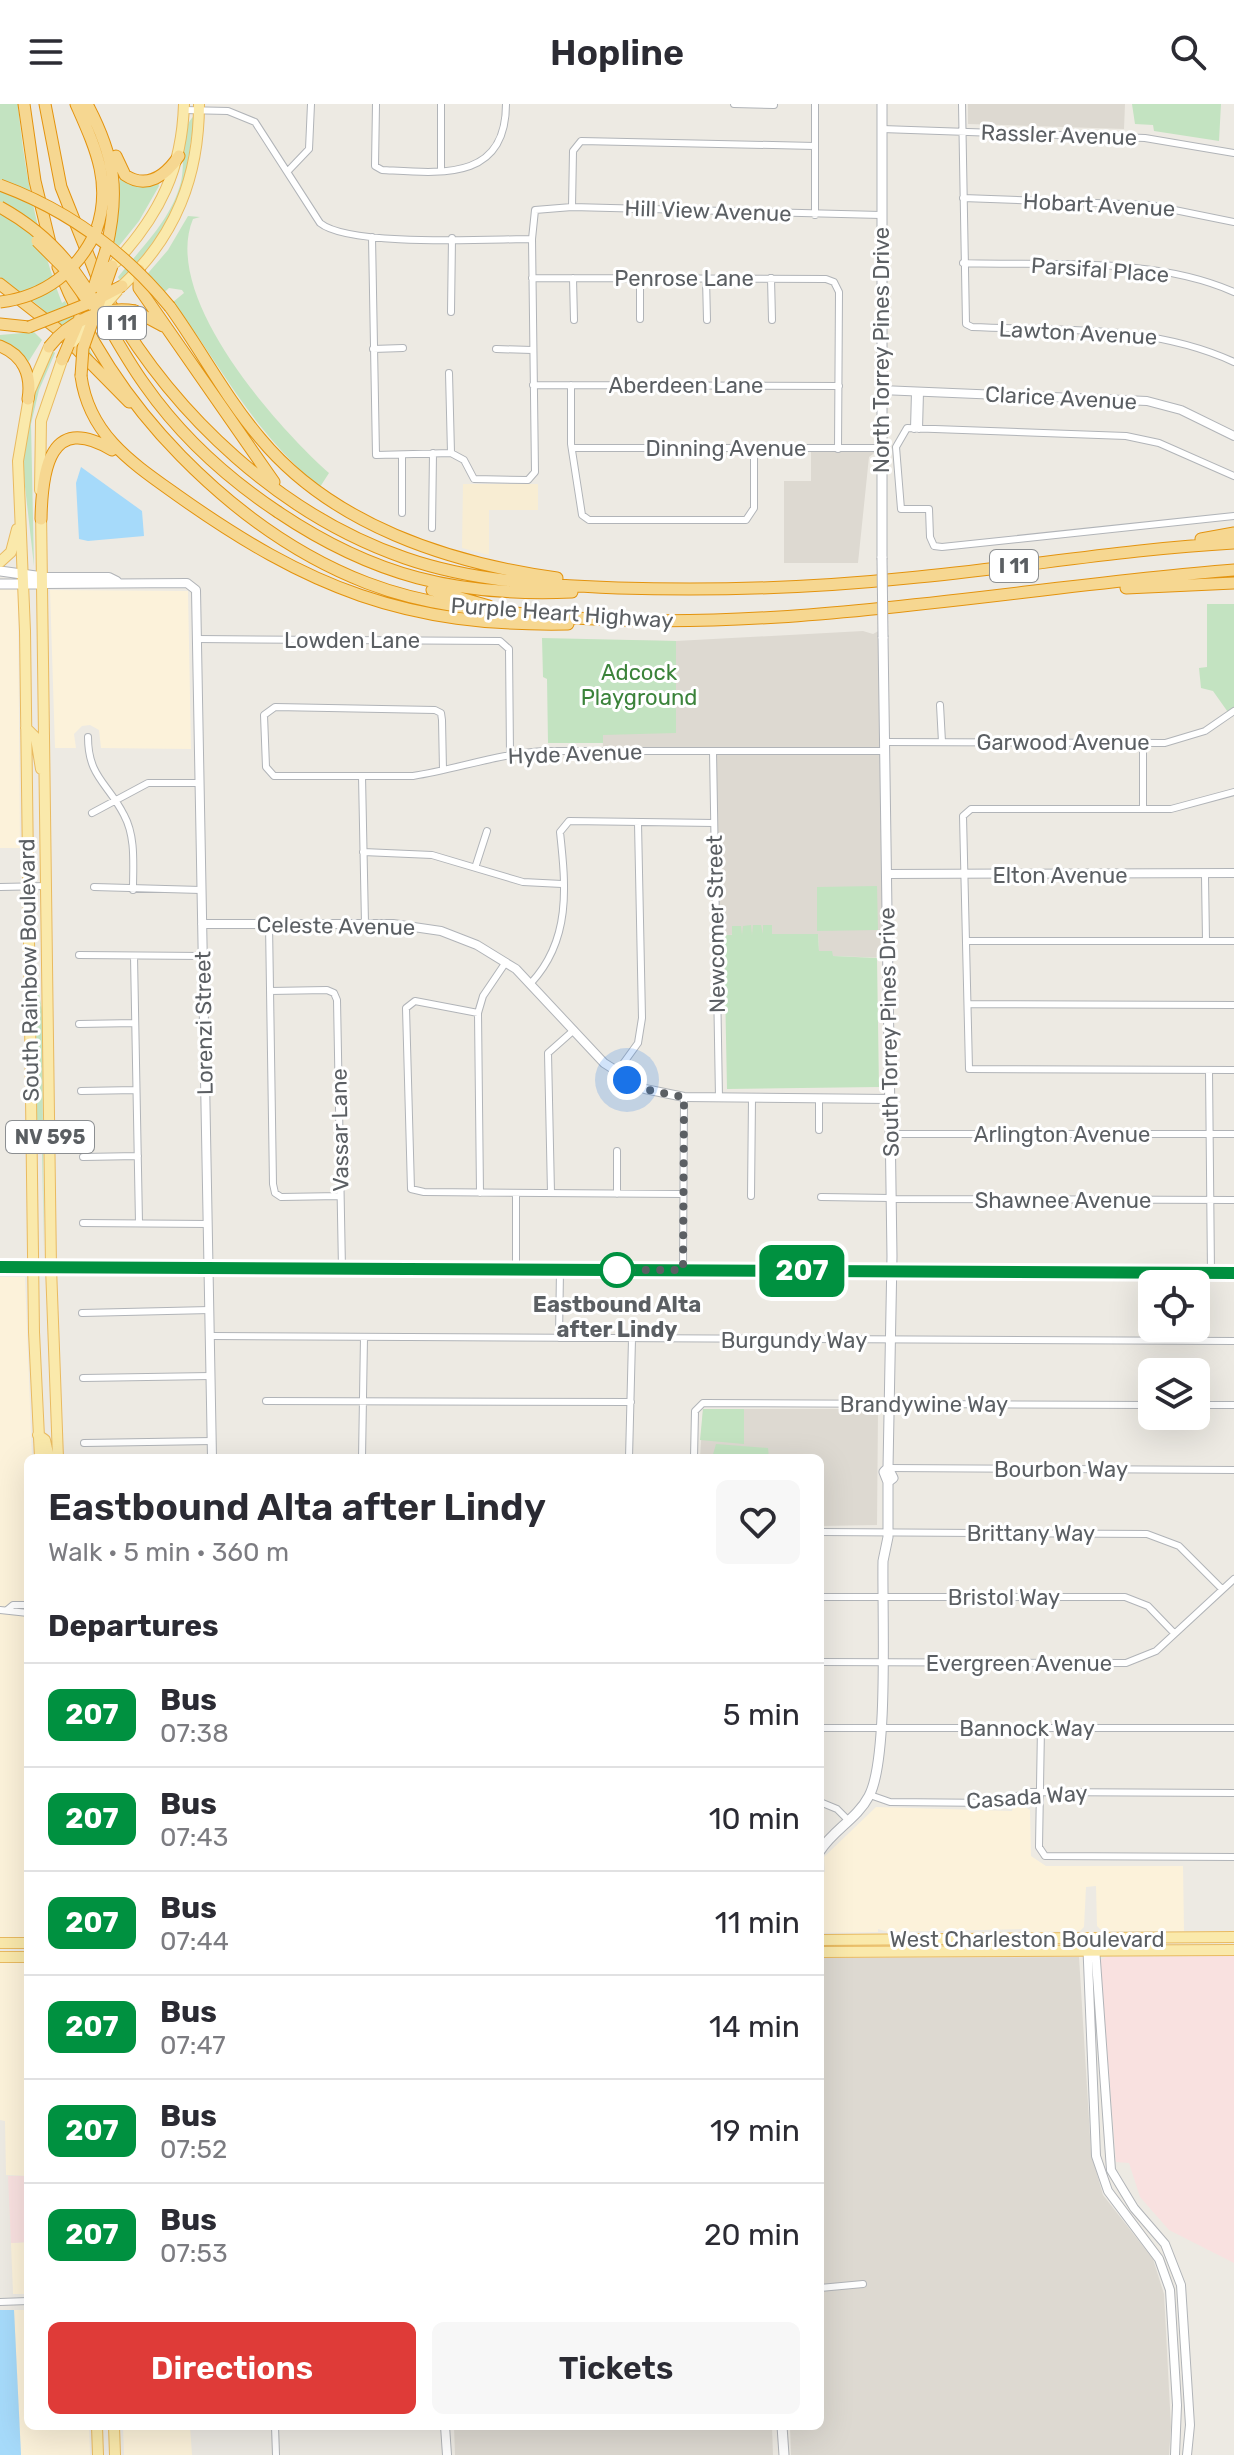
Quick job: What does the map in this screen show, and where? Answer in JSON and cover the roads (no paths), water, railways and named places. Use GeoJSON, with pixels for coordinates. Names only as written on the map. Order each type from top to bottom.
{"type":"FeatureCollection","features":[{"type":"Feature","properties":{"kind":"highway","name":"Purple Heart Highway"},"geometry":{"type":"LineString","coordinates":[[24,104],[39,199],[66,287],[103,357],[154,426],[197,472],[247,515],[335,569],[433,603],[633,622],[815,617],[1234,570]]}},
{"type":"Feature","properties":{"kind":"highway","name":"Purple Heart Highway"},"geometry":{"type":"LineString","coordinates":[[45,104],[54,157],[71,216],[118,317],[153,369],[193,416],[281,493],[344,532],[423,564],[503,581],[609,587],[852,583],[1234,543]]}},
{"type":"Feature","properties":{"kind":"highway"},"geometry":{"type":"LineString","coordinates":[[0,302],[35,293],[60,279],[80,258],[96,231],[103,202],[102,170],[76,104]]}},
{"type":"Feature","properties":{"kind":"highway"},"geometry":{"type":"LineString","coordinates":[[87,104],[108,145],[113,170],[114,206],[97,293]]}},
{"type":"Feature","properties":{"kind":"highway"},"geometry":{"type":"LineString","coordinates":[[94,118],[110,140],[119,168],[131,179],[146,182],[156,179],[179,156]]}},
{"type":"Feature","properties":{"kind":"highway"},"geometry":{"type":"LineString","coordinates":[[0,185],[44,204],[96,235],[142,275],[170,307],[258,436],[286,466],[326,498],[371,524],[431,549],[500,568],[609,587]]}},
{"type":"Feature","properties":{"kind":"highway"},"geometry":{"type":"LineString","coordinates":[[0,207],[40,234],[75,269],[142,381],[173,421],[226,473],[276,514],[357,556],[451,587],[510,594],[646,588]]}},
{"type":"Feature","properties":{"kind":"highway"},"geometry":{"type":"LineString","coordinates":[[0,215],[36,240],[70,275],[135,384],[173,431],[221,477],[326,548],[385,574],[489,606],[548,616]]}},
{"type":"Feature","properties":{"kind":"highway"},"geometry":{"type":"LineString","coordinates":[[112,266],[90,310],[81,355],[81,376],[87,405],[98,426],[129,461]]}},
{"type":"Feature","properties":{"kind":"highway"},"geometry":{"type":"LineString","coordinates":[[139,270],[139,286],[281,493]]}},
{"type":"Feature","properties":{"kind":"highway"},"geometry":{"type":"LineString","coordinates":[[0,284],[56,328],[154,426]]}},
{"type":"Feature","properties":{"kind":"highway"},"geometry":{"type":"LineString","coordinates":[[97,293],[122,286]]}},
{"type":"Feature","properties":{"kind":"highway"},"geometry":{"type":"LineString","coordinates":[[0,327],[29,327],[90,310],[135,311],[158,322],[171,335]]}},
{"type":"Feature","properties":{"kind":"highway"},"geometry":{"type":"LineString","coordinates":[[49,347],[77,316]]}},
{"type":"Feature","properties":{"kind":"highway"},"geometry":{"type":"LineString","coordinates":[[62,360],[77,316]]}},
{"type":"Feature","properties":{"kind":"highway"},"geometry":{"type":"LineString","coordinates":[[1,346],[24,365],[29,379],[28,399]]}},
{"type":"Feature","properties":{"kind":"highway"},"geometry":{"type":"LineString","coordinates":[[41,519],[49,460],[64,440],[88,437],[129,461],[250,545],[303,575],[358,597],[428,615],[492,623],[633,622]]}},
{"type":"Feature","properties":{"kind":"highway"},"geometry":{"type":"LineString","coordinates":[[1117,553],[1234,533]]}},
{"type":"Feature","properties":{"kind":"highway"},"geometry":{"type":"LineString","coordinates":[[1037,592],[1234,583]]}},
{"type":"Feature","properties":{"kind":"main road","name":"North Torrey Pines Drive"},"geometry":{"type":"LineString","coordinates":[[882,104],[882,595]]}},
{"type":"Feature","properties":{"kind":"main road"},"geometry":{"type":"LineString","coordinates":[[112,266],[154,216],[169,188],[179,156],[184,107]]}},
{"type":"Feature","properties":{"kind":"main road","name":"NV 595"},"geometry":{"type":"LineString","coordinates":[[43,580],[39,438],[49,392],[62,360],[90,310],[139,270],[169,230],[187,193],[198,146],[199,107]]}},
{"type":"Feature","properties":{"kind":"main road"},"geometry":{"type":"LineString","coordinates":[[77,316],[97,293]]}},
{"type":"Feature","properties":{"kind":"main road","name":"NV 595"},"geometry":{"type":"LineString","coordinates":[[23,578],[18,450],[28,399],[49,347]]}},
{"type":"Feature","properties":{"kind":"main road"},"geometry":{"type":"LineString","coordinates":[[0,562],[12,549],[20,516]]}},
{"type":"Feature","properties":{"kind":"main road"},"geometry":{"type":"LineString","coordinates":[[0,571],[43,580]]}},
{"type":"Feature","properties":{"kind":"main road"},"geometry":{"type":"LineString","coordinates":[[0,584],[23,578]]}},
{"type":"Feature","properties":{"kind":"main road","name":"South Rainbow Boulevard"},"geometry":{"type":"LineString","coordinates":[[23,578],[33,1267],[40,1454]]}},
{"type":"Feature","properties":{"kind":"main road","name":"South Rainbow Boulevard"},"geometry":{"type":"LineString","coordinates":[[43,580],[51,1267],[58,1454]]}},
{"type":"Feature","properties":{"kind":"main road","name":"South Torrey Pines Drive"},"geometry":{"type":"LineString","coordinates":[[824,1842],[849,1821],[870,1795],[877,1773],[888,1482],[893,1472],[888,1468],[892,1271],[882,595]]}},
{"type":"Feature","properties":{"kind":"main road"},"geometry":{"type":"LineString","coordinates":[[26,728],[36,738],[45,784]]}},
{"type":"Feature","properties":{"kind":"main road"},"geometry":{"type":"LineString","coordinates":[[0,1267],[1234,1273]]}},
{"type":"Feature","properties":{"kind":"main road"},"geometry":{"type":"LineString","coordinates":[[38,1435],[45,1440],[48,1454]]}},
{"type":"Feature","properties":{"kind":"main road","name":"West Charleston Boulevard"},"geometry":{"type":"LineString","coordinates":[[824,1940],[1234,1937]]}},
{"type":"Feature","properties":{"kind":"main road"},"geometry":{"type":"LineString","coordinates":[[0,1943],[24,1943]]}},
{"type":"Feature","properties":{"kind":"main road","name":"West Charleston Boulevard"},"geometry":{"type":"LineString","coordinates":[[824,1952],[1234,1950]]}},
{"type":"Feature","properties":{"kind":"main road"},"geometry":{"type":"LineString","coordinates":[[0,1957],[24,1957]]}},
{"type":"Feature","properties":{"kind":"main road"},"geometry":{"type":"LineString","coordinates":[[97,2430],[98,2455]]}},
{"type":"Feature","properties":{"kind":"main road"},"geometry":{"type":"LineString","coordinates":[[114,2430],[115,2455]]}},
{"type":"Feature","properties":{"kind":"main road"},"geometry":{"type":"LineString","coordinates":[[782,2430],[784,2455]]}},
{"type":"Feature","properties":{"kind":"street"},"geometry":{"type":"LineString","coordinates":[[288,171],[309,149],[311,104]]}},
{"type":"Feature","properties":{"kind":"street"},"geometry":{"type":"LineString","coordinates":[[376,104],[375,166],[382,170],[441,171],[474,166],[495,150],[503,135],[506,104]]}},
{"type":"Feature","properties":{"kind":"street"},"geometry":{"type":"LineString","coordinates":[[441,104],[441,171]]}},
{"type":"Feature","properties":{"kind":"street"},"geometry":{"type":"LineString","coordinates":[[734,104],[774,105]]}},
{"type":"Feature","properties":{"kind":"street"},"geometry":{"type":"LineString","coordinates":[[815,104],[815,215]]}},
{"type":"Feature","properties":{"kind":"street"},"geometry":{"type":"LineString","coordinates":[[962,104],[963,263]]}},
{"type":"Feature","properties":{"kind":"street"},"geometry":{"type":"LineString","coordinates":[[184,107],[237,112],[255,122],[327,228],[345,235],[532,239],[533,477],[474,479],[464,460],[451,453],[376,455],[372,237]]}},
{"type":"Feature","properties":{"kind":"street","name":"Rassler Avenue"},"geometry":{"type":"LineString","coordinates":[[882,129],[1155,139],[1234,153]]}},
{"type":"Feature","properties":{"kind":"street"},"geometry":{"type":"LineString","coordinates":[[572,207],[575,145],[581,141],[815,146]]}},
{"type":"Feature","properties":{"kind":"street","name":"Hobart Avenue"},"geometry":{"type":"LineString","coordinates":[[963,198],[1150,205],[1234,222]]}},
{"type":"Feature","properties":{"kind":"street","name":"Hill View Avenue"},"geometry":{"type":"LineString","coordinates":[[532,239],[535,210],[572,207],[881,215]]}},
{"type":"Feature","properties":{"kind":"street"},"geometry":{"type":"LineString","coordinates":[[451,312],[452,238]]}},
{"type":"Feature","properties":{"kind":"street","name":"Parsifal Place"},"geometry":{"type":"LineString","coordinates":[[963,263],[1135,269],[1203,280],[1234,292]]}},
{"type":"Feature","properties":{"kind":"street","name":"Lawton Avenue"},"geometry":{"type":"LineString","coordinates":[[963,263],[966,324],[972,327],[1153,335],[1205,349],[1234,361]]}},
{"type":"Feature","properties":{"kind":"street","name":"Penrose Lane"},"geometry":{"type":"LineString","coordinates":[[532,278],[826,279],[834,282],[839,292],[839,386]]}},
{"type":"Feature","properties":{"kind":"street"},"geometry":{"type":"LineString","coordinates":[[573,278],[574,320]]}},
{"type":"Feature","properties":{"kind":"street"},"geometry":{"type":"LineString","coordinates":[[640,278],[640,319]]}},
{"type":"Feature","properties":{"kind":"street"},"geometry":{"type":"LineString","coordinates":[[706,278],[707,320]]}},
{"type":"Feature","properties":{"kind":"street"},"geometry":{"type":"LineString","coordinates":[[771,278],[772,320]]}},
{"type":"Feature","properties":{"kind":"street"},"geometry":{"type":"LineString","coordinates":[[373,349],[403,348]]}},
{"type":"Feature","properties":{"kind":"street"},"geometry":{"type":"LineString","coordinates":[[496,349],[532,350]]}},
{"type":"Feature","properties":{"kind":"street"},"geometry":{"type":"LineString","coordinates":[[449,373],[451,453]]}},
{"type":"Feature","properties":{"kind":"street","name":"Aberdeen Lane"},"geometry":{"type":"LineString","coordinates":[[533,385],[839,386]]}},
{"type":"Feature","properties":{"kind":"street"},"geometry":{"type":"LineString","coordinates":[[571,385],[572,448],[585,518],[741,521],[751,517],[754,448]]}},
{"type":"Feature","properties":{"kind":"street"},"geometry":{"type":"LineString","coordinates":[[838,449],[839,386]]}},
{"type":"Feature","properties":{"kind":"street","name":"Clarice Avenue"},"geometry":{"type":"LineString","coordinates":[[881,390],[1147,401],[1181,410],[1234,436]]}},
{"type":"Feature","properties":{"kind":"street"},"geometry":{"type":"LineString","coordinates":[[916,429],[918,392]]}},
{"type":"Feature","properties":{"kind":"street"},"geometry":{"type":"LineString","coordinates":[[1234,476],[1159,443],[1126,436],[907,428],[900,434],[896,447],[901,509],[929,509],[930,537],[934,546],[1234,516]]}},
{"type":"Feature","properties":{"kind":"street","name":"Dinning Avenue"},"geometry":{"type":"LineString","coordinates":[[572,448],[881,448]]}},
{"type":"Feature","properties":{"kind":"street"},"geometry":{"type":"LineString","coordinates":[[432,528],[433,453]]}},
{"type":"Feature","properties":{"kind":"street"},"geometry":{"type":"LineString","coordinates":[[402,456],[402,513]]}},
{"type":"Feature","properties":{"kind":"street","name":"Lorenzi Street"},"geometry":{"type":"LineString","coordinates":[[43,580],[109,577],[120,582],[187,583],[195,589],[212,1454]]}},
{"type":"Feature","properties":{"kind":"street","name":"Lowden Lane"},"geometry":{"type":"LineString","coordinates":[[197,639],[506,644],[509,649],[510,754]]}},
{"type":"Feature","properties":{"kind":"street"},"geometry":{"type":"LineString","coordinates":[[940,705],[942,742]]}},
{"type":"Feature","properties":{"kind":"street","name":"Hyde Avenue"},"geometry":{"type":"LineString","coordinates":[[443,770],[441,713],[275,707],[264,715],[268,773],[274,776],[403,777],[443,770],[510,754],[884,746]]}},
{"type":"Feature","properties":{"kind":"street","name":"Garwood Avenue"},"geometry":{"type":"LineString","coordinates":[[884,746],[942,742],[1143,743],[1190,737],[1234,711]]}},
{"type":"Feature","properties":{"kind":"street"},"geometry":{"type":"LineString","coordinates":[[88,737],[90,764],[131,832],[133,890]]}},
{"type":"Feature","properties":{"kind":"street"},"geometry":{"type":"LineString","coordinates":[[1143,743],[1143,809]]}},
{"type":"Feature","properties":{"kind":"street","name":"Newcomer Street"},"geometry":{"type":"LineString","coordinates":[[713,751],[719,1098]]}},
{"type":"Feature","properties":{"kind":"street"},"geometry":{"type":"LineString","coordinates":[[362,776],[365,924]]}},
{"type":"Feature","properties":{"kind":"street"},"geometry":{"type":"LineString","coordinates":[[92,813],[148,783],[199,783]]}},
{"type":"Feature","properties":{"kind":"street"},"geometry":{"type":"LineString","coordinates":[[1234,792],[1197,805],[1143,809],[966,810],[963,816],[969,1069],[1234,1070]]}},
{"type":"Feature","properties":{"kind":"street"},"geometry":{"type":"LineString","coordinates":[[531,983],[554,955],[560,938],[560,832],[563,825],[569,821],[714,823]]}},
{"type":"Feature","properties":{"kind":"street"},"geometry":{"type":"LineString","coordinates":[[617,1072],[638,1043],[642,1018],[638,823]]}},
{"type":"Feature","properties":{"kind":"street"},"geometry":{"type":"LineString","coordinates":[[476,865],[487,831]]}},
{"type":"Feature","properties":{"kind":"street"},"geometry":{"type":"LineString","coordinates":[[363,852],[423,854],[476,865],[523,882],[562,884]]}},
{"type":"Feature","properties":{"kind":"street","name":"Elton Avenue"},"geometry":{"type":"LineString","coordinates":[[886,874],[1205,876],[1234,873]]}},
{"type":"Feature","properties":{"kind":"street"},"geometry":{"type":"LineString","coordinates":[[1205,876],[1206,941]]}},
{"type":"Feature","properties":{"kind":"street"},"geometry":{"type":"LineString","coordinates":[[0,887],[47,886]]}},
{"type":"Feature","properties":{"kind":"street"},"geometry":{"type":"LineString","coordinates":[[94,887],[201,890]]}},
{"type":"Feature","properties":{"kind":"street","name":"Celeste Avenue"},"geometry":{"type":"LineString","coordinates":[[202,924],[411,925],[449,933],[506,962],[531,983],[617,1072],[649,1090],[684,1097],[890,1099]]}},
{"type":"Feature","properties":{"kind":"street"},"geometry":{"type":"LineString","coordinates":[[269,924],[275,1193],[281,1197],[340,1196]]}},
{"type":"Feature","properties":{"kind":"street"},"geometry":{"type":"LineString","coordinates":[[966,941],[1234,941]]}},
{"type":"Feature","properties":{"kind":"street"},"geometry":{"type":"LineString","coordinates":[[79,955],[203,956]]}},
{"type":"Feature","properties":{"kind":"street"},"geometry":{"type":"LineString","coordinates":[[134,956],[139,1223]]}},
{"type":"Feature","properties":{"kind":"street"},"geometry":{"type":"LineString","coordinates":[[480,1193],[478,1013],[483,996],[506,962]]}},
{"type":"Feature","properties":{"kind":"street","name":"Vassar Lane"},"geometry":{"type":"LineString","coordinates":[[270,991],[334,993],[338,1007],[342,1269]]}},
{"type":"Feature","properties":{"kind":"street"},"geometry":{"type":"LineString","coordinates":[[478,1013],[419,1002],[409,1004],[405,1013],[411,1189],[416,1192],[683,1194]]}},
{"type":"Feature","properties":{"kind":"street"},"geometry":{"type":"LineString","coordinates":[[968,1004],[1234,1005]]}},
{"type":"Feature","properties":{"kind":"street"},"geometry":{"type":"LineString","coordinates":[[79,1024],[135,1023]]}},
{"type":"Feature","properties":{"kind":"street"},"geometry":{"type":"LineString","coordinates":[[551,1193],[548,1053],[574,1030]]}},
{"type":"Feature","properties":{"kind":"street"},"geometry":{"type":"LineString","coordinates":[[1209,1070],[1211,1273]]}},
{"type":"Feature","properties":{"kind":"street"},"geometry":{"type":"LineString","coordinates":[[81,1091],[136,1090]]}},
{"type":"Feature","properties":{"kind":"street"},"geometry":{"type":"LineString","coordinates":[[683,1270],[684,1097]]}},
{"type":"Feature","properties":{"kind":"street"},"geometry":{"type":"LineString","coordinates":[[751,1196],[752,1098]]}},
{"type":"Feature","properties":{"kind":"street"},"geometry":{"type":"LineString","coordinates":[[819,1098],[819,1130]]}},
{"type":"Feature","properties":{"kind":"street","name":"Arlington Avenue"},"geometry":{"type":"LineString","coordinates":[[890,1134],[1234,1134]]}},
{"type":"Feature","properties":{"kind":"street"},"geometry":{"type":"LineString","coordinates":[[617,1151],[617,1194]]}},
{"type":"Feature","properties":{"kind":"street"},"geometry":{"type":"LineString","coordinates":[[83,1157],[138,1156]]}},
{"type":"Feature","properties":{"kind":"street"},"geometry":{"type":"LineString","coordinates":[[516,1193],[516,1269]]}},
{"type":"Feature","properties":{"kind":"street","name":"Shawnee Avenue"},"geometry":{"type":"LineString","coordinates":[[821,1197],[1234,1200]]}},
{"type":"Feature","properties":{"kind":"street"},"geometry":{"type":"LineString","coordinates":[[83,1223],[208,1224]]}},
{"type":"Feature","properties":{"kind":"street"},"geometry":{"type":"LineString","coordinates":[[559,1338],[560,1270]]}},
{"type":"Feature","properties":{"kind":"street"},"geometry":{"type":"LineString","coordinates":[[82,1313],[210,1310]]}},
{"type":"Feature","properties":{"kind":"street","name":"Burgundy Way"},"geometry":{"type":"LineString","coordinates":[[211,1336],[1234,1341]]}},
{"type":"Feature","properties":{"kind":"street"},"geometry":{"type":"LineString","coordinates":[[362,1454],[364,1337]]}},
{"type":"Feature","properties":{"kind":"street"},"geometry":{"type":"LineString","coordinates":[[629,1454],[632,1339]]}},
{"type":"Feature","properties":{"kind":"street"},"geometry":{"type":"LineString","coordinates":[[83,1378],[211,1376]]}},
{"type":"Feature","properties":{"kind":"street"},"geometry":{"type":"LineString","coordinates":[[266,1401],[631,1402]]}},
{"type":"Feature","properties":{"kind":"street","name":"Brandywine Way"},"geometry":{"type":"LineString","coordinates":[[694,1454],[697,1406],[703,1403],[1138,1405]]}},
{"type":"Feature","properties":{"kind":"street"},"geometry":{"type":"LineString","coordinates":[[1210,1405],[1234,1405]]}},
{"type":"Feature","properties":{"kind":"street"},"geometry":{"type":"LineString","coordinates":[[84,1443],[212,1441]]}},
{"type":"Feature","properties":{"kind":"street","name":"Bourbon Way"},"geometry":{"type":"LineString","coordinates":[[888,1468],[1234,1470]]}},
{"type":"Feature","properties":{"kind":"street","name":"Brittany Way"},"geometry":{"type":"LineString","coordinates":[[824,1532],[1147,1534],[1179,1546],[1221,1588]]}},
{"type":"Feature","properties":{"kind":"street","name":"Evergreen Avenue"},"geometry":{"type":"LineString","coordinates":[[824,1662],[1126,1663],[1156,1651],[1234,1579]]}},
{"type":"Feature","properties":{"kind":"street","name":"Bristol Way"},"geometry":{"type":"LineString","coordinates":[[824,1597],[1125,1597],[1148,1606],[1174,1633]]}},
{"type":"Feature","properties":{"kind":"street"},"geometry":{"type":"LineString","coordinates":[[4,1610],[13,1605],[24,1605]]}},
{"type":"Feature","properties":{"kind":"street"},"geometry":{"type":"LineString","coordinates":[[4,1610],[24,1612]]}},
{"type":"Feature","properties":{"kind":"street"},"geometry":{"type":"LineString","coordinates":[[1041,1727],[1039,1792],[1042,1854],[1049,1857],[1234,1857]]}},
{"type":"Feature","properties":{"kind":"street","name":"Bannock Way"},"geometry":{"type":"LineString","coordinates":[[824,1728],[1234,1728]]}},
{"type":"Feature","properties":{"kind":"street","name":"Casada Way"},"geometry":{"type":"LineString","coordinates":[[870,1795],[890,1802],[996,1803],[1039,1792],[1234,1793]]}},
{"type":"Feature","properties":{"kind":"street"},"geometry":{"type":"LineString","coordinates":[[824,1804],[837,1809],[849,1821]]}},
{"type":"Feature","properties":{"kind":"street"},"geometry":{"type":"LineString","coordinates":[[1091,1938],[1096,2156],[1108,2191],[1145,2236],[1163,2267],[1170,2290],[1177,2405],[1175,2455]]}},
{"type":"Feature","properties":{"kind":"street"},"geometry":{"type":"LineString","coordinates":[[1091,1951],[1111,2170],[1174,2263],[1186,2319],[1187,2455]]}},
{"type":"Feature","properties":{"kind":"street"},"geometry":{"type":"LineString","coordinates":[[1095,2120],[1107,2120]]}},
{"type":"Feature","properties":{"kind":"street"},"geometry":{"type":"LineString","coordinates":[[1163,2267],[1174,2263]]}},
{"type":"Feature","properties":{"kind":"street"},"geometry":{"type":"LineString","coordinates":[[824,2288],[863,2284]]}},
{"type":"Feature","properties":{"kind":"street"},"geometry":{"type":"LineString","coordinates":[[0,2302],[24,2301]]}},
{"type":"Feature","properties":{"kind":"street"},"geometry":{"type":"LineString","coordinates":[[1177,2405],[1189,2406]]}},
{"type":"Feature","properties":{"kind":"street"},"geometry":{"type":"LineString","coordinates":[[275,2430],[276,2455]]}},
{"type":"Feature","properties":{"kind":"street"},"geometry":{"type":"LineString","coordinates":[[445,2430],[447,2455]]}},
{"type":"Feature","properties":{"kind":"water"},"geometry":{"type":"Polygon","coordinates":[[[81,467],[142,511],[144,536],[88,541],[79,539],[76,483],[81,467]]]}},
{"type":"Feature","properties":{"kind":"water"},"geometry":{"type":"Polygon","coordinates":[[[0,2310],[14,2310],[21,2455],[0,2455],[0,2310]]]}},
{"type":"Feature","properties":{"kind":"place","name":"Eastbound Alta after Lindy"},"geometry":{"type":"Point","coordinates":[617,1270]}},
{"type":"Feature","properties":{"kind":"park label","name":"Adcock Playground"},"geometry":{"type":"Point","coordinates":[639,684]}}]}
